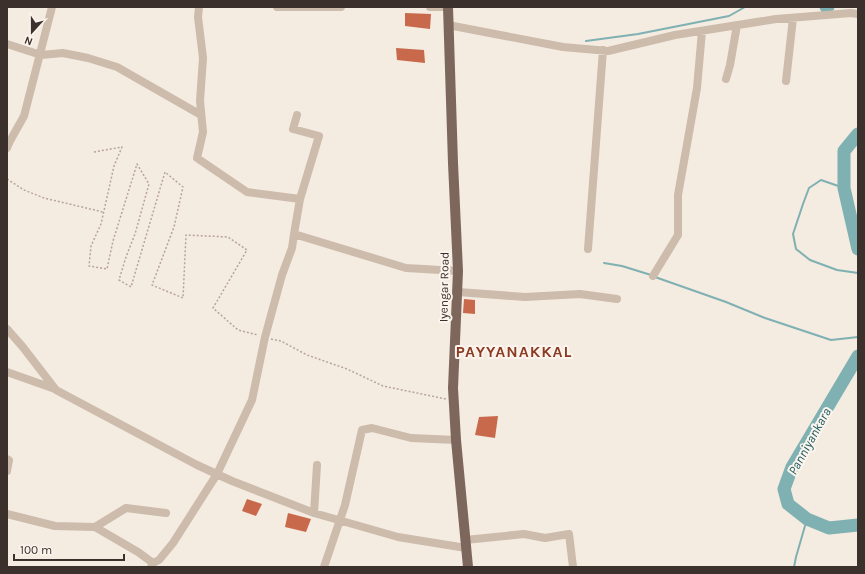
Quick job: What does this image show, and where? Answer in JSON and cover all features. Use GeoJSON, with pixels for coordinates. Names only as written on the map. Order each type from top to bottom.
{"type":"FeatureCollection","features":[{"type":"Feature","properties":{"kind":"main road","name":"Iyengar Road"},"geometry":{"type":"LineString","coordinates":[[448,7],[458,271],[453,388],[456,440],[468,567]]}},
{"type":"Feature","properties":{"kind":"street"},"geometry":{"type":"LineString","coordinates":[[7,148],[24,116],[52,7]]}},
{"type":"Feature","properties":{"kind":"street"},"geometry":{"type":"LineString","coordinates":[[199,7],[198,17],[203,58],[200,101],[204,132],[197,158],[247,192],[300,199]]}},
{"type":"Feature","properties":{"kind":"street"},"geometry":{"type":"LineString","coordinates":[[277,7],[341,7]]}},
{"type":"Feature","properties":{"kind":"street"},"geometry":{"type":"LineString","coordinates":[[430,7],[448,7]]}},
{"type":"Feature","properties":{"kind":"street"},"geometry":{"type":"LineString","coordinates":[[448,24],[563,47],[608,51],[675,35],[737,25],[793,18],[851,13],[858,14]]}},
{"type":"Feature","properties":{"kind":"street"},"geometry":{"type":"LineString","coordinates":[[786,81],[793,18]]}},
{"type":"Feature","properties":{"kind":"street"},"geometry":{"type":"LineString","coordinates":[[726,79],[737,25]]}},
{"type":"Feature","properties":{"kind":"street"},"geometry":{"type":"LineString","coordinates":[[653,276],[678,235],[678,194],[697,88],[702,31]]}},
{"type":"Feature","properties":{"kind":"street"},"geometry":{"type":"LineString","coordinates":[[7,44],[41,54],[63,52],[117,67],[201,115]]}},
{"type":"Feature","properties":{"kind":"street"},"geometry":{"type":"LineString","coordinates":[[588,249],[604,50]]}},
{"type":"Feature","properties":{"kind":"street"},"geometry":{"type":"LineString","coordinates":[[7,514],[54,526],[95,527],[138,552],[152,565],[159,560],[173,543],[217,474],[252,400],[265,337],[282,275],[292,248],[300,199],[319,136],[293,129],[298,115]]}},
{"type":"Feature","properties":{"kind":"street"},"geometry":{"type":"LineString","coordinates":[[294,234],[406,268],[458,271]]}},
{"type":"Feature","properties":{"kind":"street"},"geometry":{"type":"LineString","coordinates":[[458,292],[525,297],[580,294],[617,299]]}},
{"type":"Feature","properties":{"kind":"street"},"geometry":{"type":"LineString","coordinates":[[7,329],[56,390]]}},
{"type":"Feature","properties":{"kind":"street"},"geometry":{"type":"LineString","coordinates":[[7,372],[56,390],[170,451],[217,474],[314,513],[398,537],[466,544],[524,534],[545,538],[569,534],[573,567]]}},
{"type":"Feature","properties":{"kind":"street"},"geometry":{"type":"LineString","coordinates":[[324,567],[340,521],[362,430],[372,428],[411,438],[456,440]]}},
{"type":"Feature","properties":{"kind":"street"},"geometry":{"type":"LineString","coordinates":[[7,460],[9,460],[7,471]]}},
{"type":"Feature","properties":{"kind":"street"},"geometry":{"type":"LineString","coordinates":[[314,513],[317,465]]}},
{"type":"Feature","properties":{"kind":"street"},"geometry":{"type":"LineString","coordinates":[[95,527],[126,508],[166,513]]}},
{"type":"Feature","properties":{"kind":"path"},"geometry":{"type":"LineString","coordinates":[[94,152],[122,147],[114,166],[101,224],[91,246],[89,266],[107,269],[113,241],[137,164],[149,184],[136,234],[126,257],[119,280],[131,287],[165,172],[183,187],[174,227],[152,285],[183,298],[186,234],[228,238],[246,250],[213,308],[238,330],[280,341],[307,355],[347,369],[383,386],[454,400]]}},
{"type":"Feature","properties":{"kind":"path"},"geometry":{"type":"LineString","coordinates":[[7,179],[24,190],[44,198],[103,212]]}},
{"type":"Feature","properties":{"kind":"building"},"geometry":{"type":"Polygon","coordinates":[[[405,13],[431,14],[430,29],[405,26],[405,13]]]}},
{"type":"Feature","properties":{"kind":"building"},"geometry":{"type":"Polygon","coordinates":[[[396,48],[424,50],[425,63],[397,60],[396,48]]]}},
{"type":"Feature","properties":{"kind":"building"},"geometry":{"type":"Polygon","coordinates":[[[464,299],[475,300],[475,314],[463,313],[464,299]]]}},
{"type":"Feature","properties":{"kind":"building"},"geometry":{"type":"Polygon","coordinates":[[[498,416],[495,438],[475,435],[479,417],[498,416]]]}},
{"type":"Feature","properties":{"kind":"building"},"geometry":{"type":"Polygon","coordinates":[[[247,499],[262,504],[256,516],[242,511],[247,499]]]}},
{"type":"Feature","properties":{"kind":"building"},"geometry":{"type":"Polygon","coordinates":[[[288,513],[311,519],[306,532],[285,527],[288,513]]]}},
{"type":"Feature","properties":{"kind":"waterway"},"geometry":{"type":"LineString","coordinates":[[586,41],[638,34],[729,16],[745,7]]}},
{"type":"Feature","properties":{"kind":"waterway","name":"Panniyankara"},"geometry":{"type":"LineString","coordinates":[[858,134],[844,151],[844,188],[858,249]]}},
{"type":"Feature","properties":{"kind":"waterway"},"geometry":{"type":"LineString","coordinates":[[844,188],[821,180],[809,188],[793,234],[796,249],[810,260],[837,270],[858,273]]}},
{"type":"Feature","properties":{"kind":"waterway"},"geometry":{"type":"LineString","coordinates":[[604,263],[622,266],[651,275]]}},
{"type":"Feature","properties":{"kind":"waterway"},"geometry":{"type":"LineString","coordinates":[[655,277],[726,302],[765,318],[831,340],[858,337]]}},
{"type":"Feature","properties":{"kind":"waterway","name":"Panniyankara"},"geometry":{"type":"LineString","coordinates":[[858,356],[792,467],[784,489],[788,504],[807,519],[829,528],[858,525]]}},
{"type":"Feature","properties":{"kind":"waterway"},"geometry":{"type":"LineString","coordinates":[[794,567],[807,519]]}},
{"type":"Feature","properties":{"kind":"district","name":"PAYYANAKKAL"},"geometry":{"type":"Point","coordinates":[514,351]}}]}
